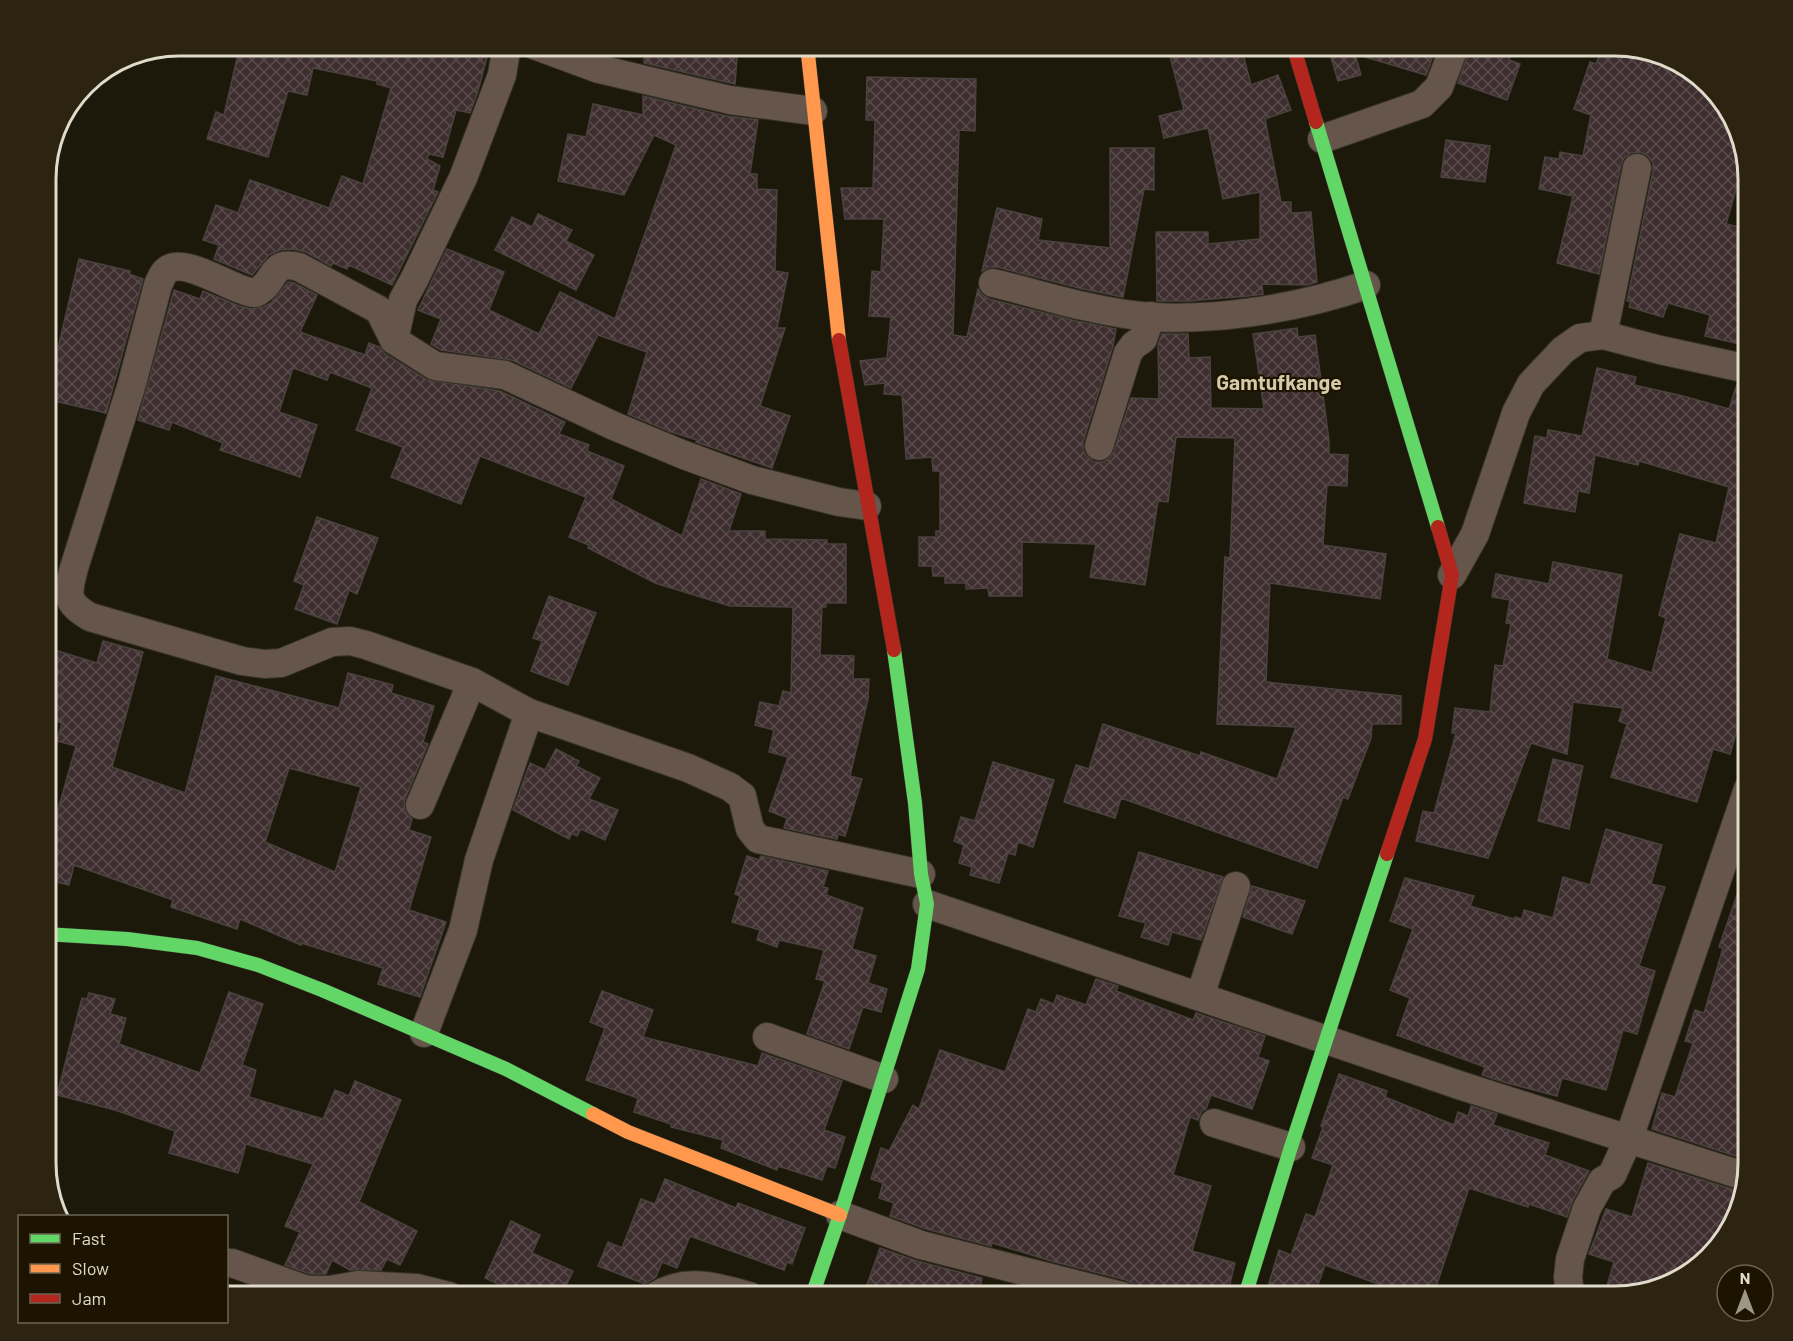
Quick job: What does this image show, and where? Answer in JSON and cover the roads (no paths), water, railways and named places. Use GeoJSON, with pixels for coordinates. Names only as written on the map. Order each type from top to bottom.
{"type":"FeatureCollection","features":[{"type":"Feature","properties":{"kind":"main road"},"geometry":{"type":"LineString","coordinates":[[808,56],[841,360],[892,635],[915,803],[921,874],[927,904],[918,969],[815,1286]]}},
{"type":"Feature","properties":{"kind":"main road"},"geometry":{"type":"LineString","coordinates":[[1248,1286],[1326,1038],[1425,739],[1452,575],[1296,56]]}},
{"type":"Feature","properties":{"kind":"main road"},"geometry":{"type":"LineString","coordinates":[[56,935],[127,939],[197,948],[258,966],[322,990],[506,1069],[628,1132],[840,1215]]}},
{"type":"Feature","properties":{"kind":"street"},"geometry":{"type":"LineString","coordinates":[[394,340],[403,300],[416,278],[463,178],[502,75],[505,56]]}},
{"type":"Feature","properties":{"kind":"street"},"geometry":{"type":"LineString","coordinates":[[564,56],[599,69],[730,100],[813,111]]}},
{"type":"Feature","properties":{"kind":"street"},"geometry":{"type":"LineString","coordinates":[[1322,139],[1422,104],[1439,87],[1451,56]]}},
{"type":"Feature","properties":{"kind":"street"},"geometry":{"type":"LineString","coordinates":[[1603,335],[1637,168]]}},
{"type":"Feature","properties":{"kind":"street"},"geometry":{"type":"LineString","coordinates":[[867,506],[839,502],[752,480],[614,426],[505,375],[435,366],[394,340],[379,310],[338,287],[291,265],[280,266],[267,285],[255,292],[237,289],[193,268],[180,266],[170,268],[164,273],[158,285],[131,387],[68,591],[76,609],[90,617],[242,660],[264,664],[281,663],[332,642],[350,641],[366,645],[472,682],[529,714],[688,768],[730,787],[742,796],[750,830],[758,838],[921,874]]}},
{"type":"Feature","properties":{"kind":"street"},"geometry":{"type":"LineString","coordinates":[[993,283],[1131,315],[1173,318],[1225,315],[1342,294],[1366,285]]}},
{"type":"Feature","properties":{"kind":"street"},"geometry":{"type":"LineString","coordinates":[[1099,446],[1128,353],[1143,339],[1150,316]]}},
{"type":"Feature","properties":{"kind":"street"},"geometry":{"type":"LineString","coordinates":[[1452,575],[1475,534],[1516,413],[1531,384],[1563,350],[1580,338],[1603,335],[1738,367]]}},
{"type":"Feature","properties":{"kind":"street"},"geometry":{"type":"LineString","coordinates":[[420,805],[472,682]]}},
{"type":"Feature","properties":{"kind":"street"},"geometry":{"type":"LineString","coordinates":[[424,1033],[463,930],[479,860],[529,714]]}},
{"type":"Feature","properties":{"kind":"street"},"geometry":{"type":"LineString","coordinates":[[1569,1286],[1569,1258],[1587,1208],[1602,1181],[1612,1174],[1629,1138],[1738,818]]}},
{"type":"Feature","properties":{"kind":"street"},"geometry":{"type":"LineString","coordinates":[[1200,996],[1236,886]]}},
{"type":"Feature","properties":{"kind":"street"},"geometry":{"type":"LineString","coordinates":[[927,904],[1462,1086],[1737,1174]]}},
{"type":"Feature","properties":{"kind":"street"},"geometry":{"type":"LineString","coordinates":[[767,1037],[884,1079]]}},
{"type":"Feature","properties":{"kind":"street"},"geometry":{"type":"LineString","coordinates":[[1214,1124],[1291,1147]]}},
{"type":"Feature","properties":{"kind":"street"},"geometry":{"type":"LineString","coordinates":[[840,1215],[921,1245],[1083,1286]]}},
{"type":"Feature","properties":{"kind":"street"},"geometry":{"type":"LineString","coordinates":[[228,1263],[296,1286]]}},
{"type":"Feature","properties":{"kind":"street"},"geometry":{"type":"LineString","coordinates":[[352,1286],[378,1286]]}},
{"type":"Feature","properties":{"kind":"street"},"geometry":{"type":"LineString","coordinates":[[682,1286],[712,1286]]}},
{"type":"Feature","properties":{"kind":"district","name":"Gamtufkange"},"geometry":{"type":"Point","coordinates":[1279,383]}}]}
